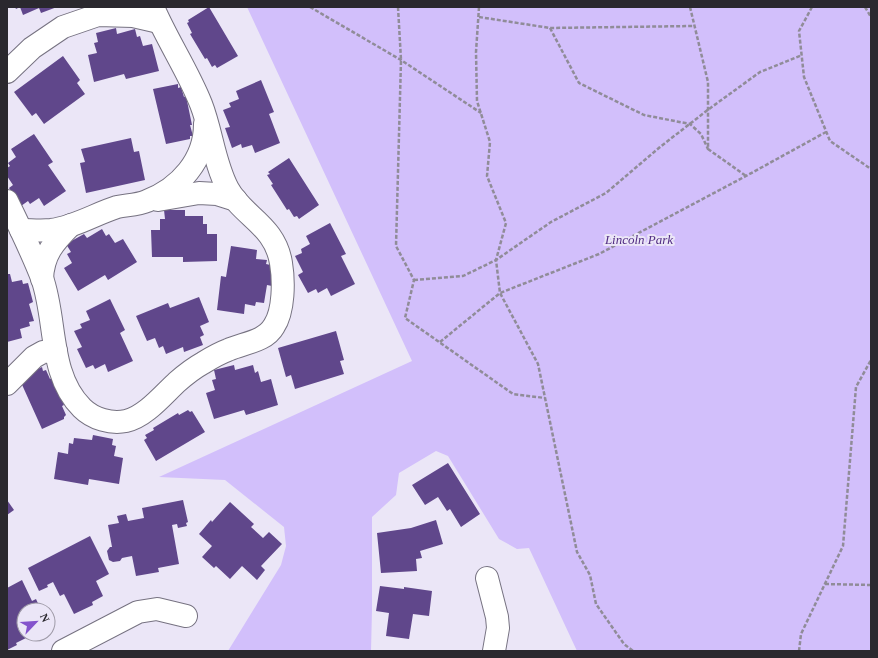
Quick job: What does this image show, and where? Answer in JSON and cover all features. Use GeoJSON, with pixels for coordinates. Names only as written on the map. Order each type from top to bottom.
{"type":"FeatureCollection","features":[{"type":"Feature","properties":{"kind":"street"},"geometry":{"type":"LineString","coordinates":[[7,72],[32,48],[63,27],[106,11],[133,16],[156,15],[195,88],[205,112],[219,170],[229,191],[236,200],[263,226],[274,242],[281,262],[283,288],[279,316],[273,328],[263,337],[227,350],[203,362],[179,380],[141,416],[127,421],[113,422],[98,418],[83,409],[63,378],[56,350],[50,310],[42,279],[7,201]]}},
{"type":"Feature","properties":{"kind":"street"},"geometry":{"type":"LineString","coordinates":[[146,202],[161,195],[179,182],[192,168],[200,152],[205,135],[205,112]]}},
{"type":"Feature","properties":{"kind":"street"},"geometry":{"type":"LineString","coordinates":[[21,230],[51,230],[71,225],[118,207],[199,193],[218,194],[236,200]]}},
{"type":"Feature","properties":{"kind":"street"},"geometry":{"type":"LineString","coordinates":[[42,279],[45,258],[56,240],[71,225]]}},
{"type":"Feature","properties":{"kind":"street"},"geometry":{"type":"LineString","coordinates":[[7,384],[34,358],[43,352],[56,350]]}},
{"type":"Feature","properties":{"kind":"street"},"geometry":{"type":"LineString","coordinates":[[487,578],[498,628],[494,651]]}},
{"type":"Feature","properties":{"kind":"street"},"geometry":{"type":"LineString","coordinates":[[63,651],[138,612],[157,608],[186,616]]}},
{"type":"Feature","properties":{"kind":"path"},"geometry":{"type":"LineString","coordinates":[[310,7],[401,60],[481,113]]}},
{"type":"Feature","properties":{"kind":"path"},"geometry":{"type":"LineString","coordinates":[[398,7],[401,60],[396,246],[414,280],[405,318],[513,394],[545,398]]}},
{"type":"Feature","properties":{"kind":"path"},"geometry":{"type":"LineString","coordinates":[[480,7],[476,52],[477,101],[490,142],[487,176],[506,223],[496,260],[500,293],[538,364],[577,552],[590,574],[596,604],[624,644],[633,651]]}},
{"type":"Feature","properties":{"kind":"path"},"geometry":{"type":"LineString","coordinates":[[690,7],[708,82],[708,149]]}},
{"type":"Feature","properties":{"kind":"path"},"geometry":{"type":"LineString","coordinates":[[812,7],[799,31],[804,77],[830,141],[871,169]]}},
{"type":"Feature","properties":{"kind":"path"},"geometry":{"type":"LineString","coordinates":[[865,7],[871,17]]}},
{"type":"Feature","properties":{"kind":"path"},"geometry":{"type":"LineString","coordinates":[[479,17],[550,28],[694,26]]}},
{"type":"Feature","properties":{"kind":"path"},"geometry":{"type":"LineString","coordinates":[[550,28],[579,83],[644,115],[690,124],[701,134],[708,149],[746,176]]}},
{"type":"Feature","properties":{"kind":"path"},"geometry":{"type":"LineString","coordinates":[[414,280],[463,276],[496,260],[551,222],[606,193],[660,147],[760,72],[802,55]]}},
{"type":"Feature","properties":{"kind":"path"},"geometry":{"type":"LineString","coordinates":[[440,342],[500,293],[599,254],[826,132]]}},
{"type":"Feature","properties":{"kind":"path"},"geometry":{"type":"LineString","coordinates":[[800,651],[801,634],[843,546],[856,387],[871,360]]}},
{"type":"Feature","properties":{"kind":"path"},"geometry":{"type":"LineString","coordinates":[[825,584],[871,585]]}},
{"type":"Feature","properties":{"kind":"green space","name":"Lincoln Park"},"geometry":{"type":"Polygon","coordinates":[[[247,7],[871,7],[871,651],[577,651],[529,548],[517,549],[499,539],[448,456],[436,451],[399,473],[396,495],[372,517],[371,651],[228,651],[281,565],[286,546],[284,527],[225,480],[159,477],[412,361],[247,7]]]}},
{"type":"Feature","properties":{"kind":"building"},"geometry":{"type":"Polygon","coordinates":[[[20,7],[57,7],[41,13],[39,8],[23,15],[20,7]]]}},
{"type":"Feature","properties":{"kind":"building"},"geometry":{"type":"Polygon","coordinates":[[[209,7],[238,56],[217,68],[215,65],[212,67],[207,58],[205,59],[190,34],[192,33],[187,23],[189,22],[188,20],[209,7]]]}},
{"type":"Feature","properties":{"kind":"building"},"geometry":{"type":"Polygon","coordinates":[[[116,28],[117,34],[135,29],[137,37],[140,36],[143,46],[152,44],[159,71],[126,79],[124,74],[94,82],[88,55],[97,53],[94,43],[98,42],[96,33],[116,28]]]}},
{"type":"Feature","properties":{"kind":"building"},"geometry":{"type":"Polygon","coordinates":[[[63,56],[80,80],[77,83],[85,94],[44,124],[36,113],[32,116],[14,92],[63,56]]]}},
{"type":"Feature","properties":{"kind":"building"},"geometry":{"type":"Polygon","coordinates":[[[261,80],[274,112],[269,114],[280,143],[255,153],[252,145],[242,148],[241,144],[232,148],[225,128],[230,127],[223,110],[231,107],[229,103],[239,99],[236,91],[261,80]]]}},
{"type":"Feature","properties":{"kind":"building"},"geometry":{"type":"Polygon","coordinates":[[[178,84],[178,88],[181,87],[184,97],[186,96],[193,136],[190,136],[190,139],[166,144],[153,89],[178,84]]]}},
{"type":"Feature","properties":{"kind":"building"},"geometry":{"type":"Polygon","coordinates":[[[34,134],[53,162],[48,165],[66,191],[44,206],[39,198],[30,204],[28,201],[21,206],[9,188],[13,185],[7,176],[7,168],[10,166],[8,163],[16,157],[11,149],[34,134]]]}},
{"type":"Feature","properties":{"kind":"building"},"geometry":{"type":"Polygon","coordinates":[[[131,138],[134,152],[139,151],[145,180],[86,193],[80,163],[85,162],[81,149],[131,138]]]}},
{"type":"Feature","properties":{"kind":"building"},"geometry":{"type":"Polygon","coordinates":[[[289,158],[319,205],[299,219],[297,216],[294,217],[289,209],[287,210],[271,185],[273,184],[267,175],[270,174],[268,172],[289,158]]]}},
{"type":"Feature","properties":{"kind":"building"},"geometry":{"type":"Polygon","coordinates":[[[164,210],[185,210],[185,216],[203,216],[203,224],[207,224],[207,234],[217,234],[217,261],[183,262],[183,257],[152,257],[151,230],[160,230],[160,219],[165,219],[164,210]]]}},
{"type":"Feature","properties":{"kind":"building"},"geometry":{"type":"Polygon","coordinates":[[[330,223],[346,254],[341,256],[355,284],[331,296],[327,288],[318,293],[316,289],[308,293],[298,275],[303,272],[295,256],[302,253],[301,249],[310,244],[306,236],[330,223]]]}},
{"type":"Feature","properties":{"kind":"building"},"geometry":{"type":"Polygon","coordinates":[[[102,229],[106,236],[109,234],[115,243],[123,239],[137,262],[108,280],[105,275],[78,291],[64,268],[72,263],[67,254],[71,252],[66,244],[84,234],[87,238],[102,229]]]}},
{"type":"Feature","properties":{"kind":"building"},"geometry":{"type":"Polygon","coordinates":[[[231,246],[257,250],[256,259],[267,260],[266,264],[275,266],[272,286],[267,285],[264,303],[256,302],[255,306],[245,304],[244,314],[217,310],[221,276],[226,277],[231,246]]]}},
{"type":"Feature","properties":{"kind":"building"},"geometry":{"type":"Polygon","coordinates":[[[7,274],[10,274],[12,282],[22,280],[23,284],[28,283],[33,302],[29,304],[34,321],[29,322],[30,326],[20,329],[22,338],[7,342],[7,274]]]}},
{"type":"Feature","properties":{"kind":"building"},"geometry":{"type":"Polygon","coordinates":[[[199,297],[209,322],[200,326],[204,335],[200,337],[203,345],[184,352],[183,347],[166,354],[163,346],[159,348],[155,338],[147,341],[136,316],[168,303],[170,308],[199,297]]]}},
{"type":"Feature","properties":{"kind":"building"},"geometry":{"type":"Polygon","coordinates":[[[110,299],[125,330],[120,333],[133,361],[108,372],[105,364],[95,369],[93,365],[86,368],[77,349],[82,347],[74,331],[82,328],[80,324],[90,320],[86,311],[110,299]]]}},
{"type":"Feature","properties":{"kind":"building"},"geometry":{"type":"Polygon","coordinates":[[[336,331],[344,360],[340,361],[344,374],[295,389],[291,375],[286,377],[278,348],[336,331]]]}},
{"type":"Feature","properties":{"kind":"building"},"geometry":{"type":"Polygon","coordinates":[[[234,365],[235,370],[253,365],[255,373],[258,371],[261,382],[271,379],[278,405],[246,415],[244,410],[214,419],[206,393],[215,390],[212,380],[216,379],[214,370],[234,365]]]}},
{"type":"Feature","properties":{"kind":"building"},"geometry":{"type":"Polygon","coordinates":[[[42,367],[43,371],[46,370],[50,379],[52,378],[64,405],[62,406],[66,415],[64,419],[42,429],[19,378],[42,367]]]}},
{"type":"Feature","properties":{"kind":"building"},"geometry":{"type":"Polygon","coordinates":[[[188,410],[190,412],[192,411],[205,432],[156,461],[144,440],[147,438],[145,435],[154,430],[153,428],[178,413],[179,415],[188,410]]]}},
{"type":"Feature","properties":{"kind":"building"},"geometry":{"type":"Polygon","coordinates":[[[93,435],[113,439],[112,445],[116,446],[114,456],[123,458],[119,484],[89,479],[88,485],[54,479],[58,452],[68,454],[69,443],[73,444],[74,438],[92,440],[93,435]]]}},
{"type":"Feature","properties":{"kind":"building"},"geometry":{"type":"Polygon","coordinates":[[[448,463],[480,514],[461,527],[450,509],[447,511],[438,497],[425,505],[412,485],[448,463]]]}},
{"type":"Feature","properties":{"kind":"building"},"geometry":{"type":"Polygon","coordinates":[[[7,500],[14,510],[7,515],[7,500]]]}},
{"type":"Feature","properties":{"kind":"building"},"geometry":{"type":"Polygon","coordinates":[[[183,500],[188,522],[186,523],[187,526],[178,528],[177,524],[172,525],[179,564],[158,568],[159,572],[136,576],[132,556],[122,558],[120,561],[113,562],[109,560],[107,551],[110,547],[112,547],[108,525],[119,523],[117,516],[126,514],[128,521],[144,518],[142,508],[183,500]]]}},
{"type":"Feature","properties":{"kind":"building"},"geometry":{"type":"Polygon","coordinates":[[[230,502],[254,524],[251,527],[263,538],[269,532],[282,544],[261,566],[265,570],[257,580],[242,566],[230,579],[216,566],[214,568],[202,557],[212,546],[199,534],[230,502]]]}},
{"type":"Feature","properties":{"kind":"building"},"geometry":{"type":"Polygon","coordinates":[[[436,520],[443,544],[420,551],[422,558],[416,559],[417,571],[381,573],[377,533],[411,528],[436,520]]]}},
{"type":"Feature","properties":{"kind":"building"},"geometry":{"type":"Polygon","coordinates":[[[90,536],[109,574],[96,581],[103,596],[92,602],[93,605],[74,614],[64,594],[60,596],[53,582],[47,585],[48,587],[39,591],[28,568],[90,536]]]}},
{"type":"Feature","properties":{"kind":"building"},"geometry":{"type":"Polygon","coordinates":[[[22,580],[32,601],[36,599],[37,602],[16,602],[16,642],[18,642],[16,643],[17,645],[7,650],[7,588],[22,580]]]}},
{"type":"Feature","properties":{"kind":"building"},"geometry":{"type":"Polygon","coordinates":[[[380,586],[404,589],[404,587],[432,591],[429,616],[413,614],[409,639],[386,636],[389,613],[376,611],[380,586]]]}}]}
